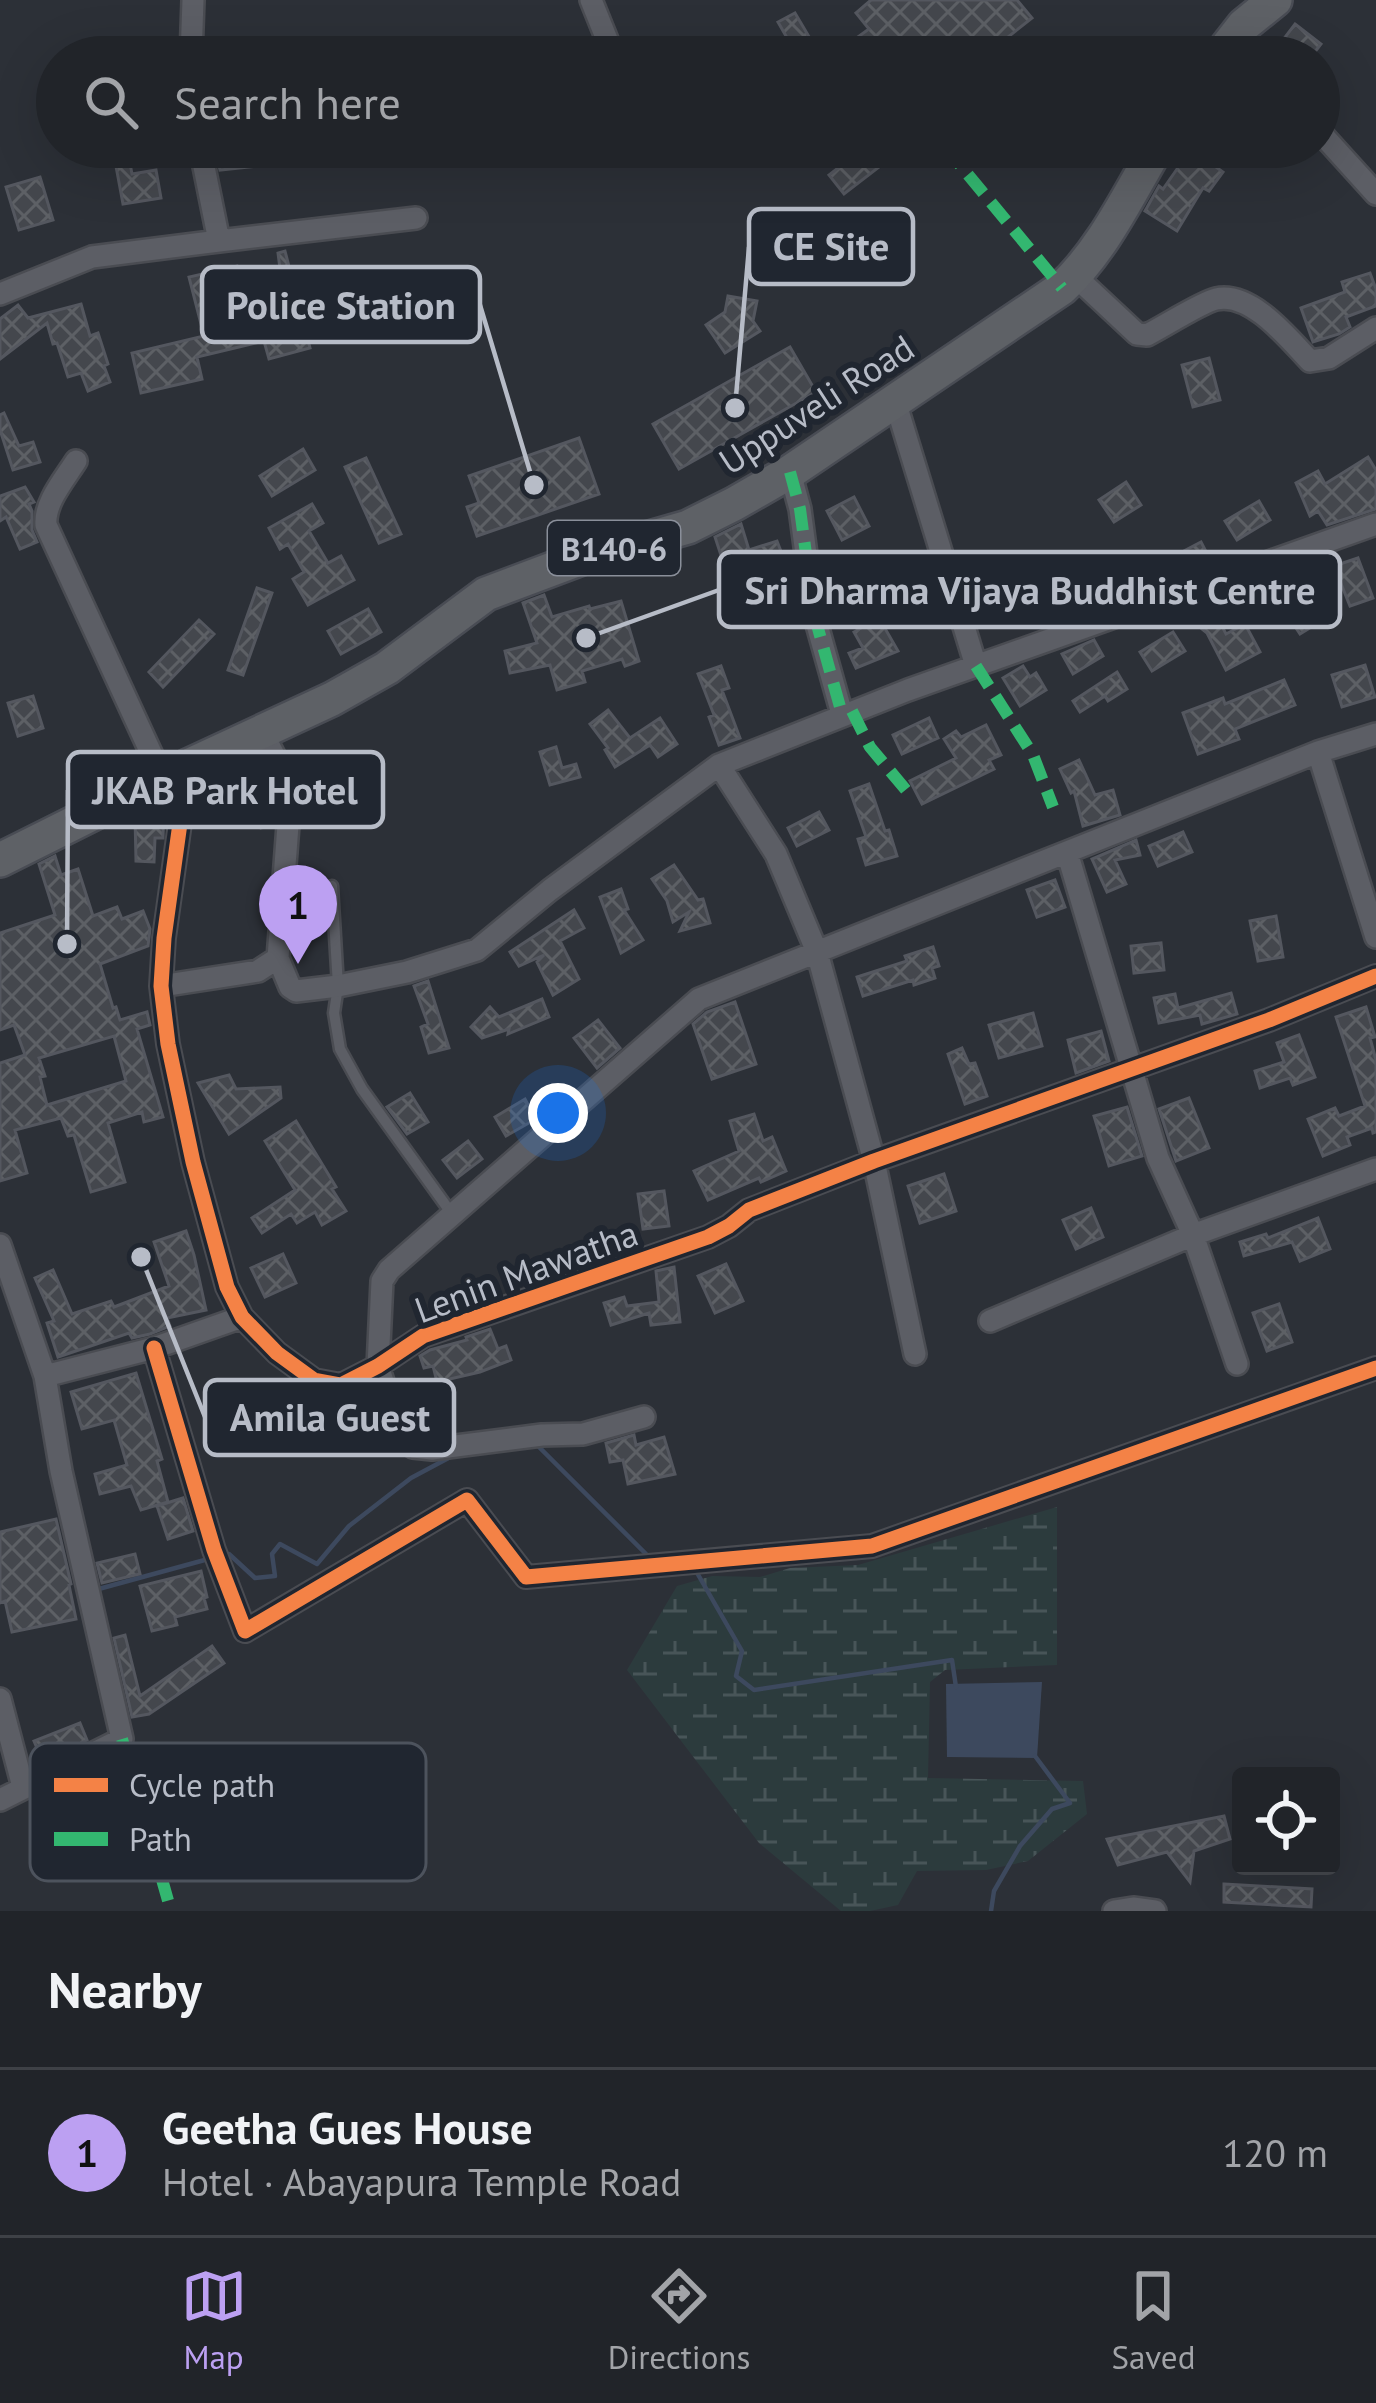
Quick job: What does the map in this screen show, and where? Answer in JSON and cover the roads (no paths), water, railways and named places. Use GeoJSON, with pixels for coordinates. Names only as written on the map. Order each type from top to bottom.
{"type":"FeatureCollection","features":[{"type":"Feature","properties":{"kind":"main road"},"geometry":{"type":"LineString","coordinates":[[1237,36],[1275,0]]}},
{"type":"Feature","properties":{"kind":"main road","name":"Uppuveli Road"},"geometry":{"type":"LineString","coordinates":[[0,860],[332,699],[387,668],[486,594],[587,556],[688,527],[790,472],[1075,276],[1144,168]]}},
{"type":"Feature","properties":{"kind":"street"},"geometry":{"type":"LineString","coordinates":[[192,36],[193,0]]}},
{"type":"Feature","properties":{"kind":"street"},"geometry":{"type":"LineString","coordinates":[[591,0],[606,36]]}},
{"type":"Feature","properties":{"kind":"street"},"geometry":{"type":"LineString","coordinates":[[1340,154],[1376,194]]}},
{"type":"Feature","properties":{"kind":"street"},"geometry":{"type":"LineString","coordinates":[[204,168],[219,241]]}},
{"type":"Feature","properties":{"kind":"street"},"geometry":{"type":"LineString","coordinates":[[0,294],[92,257],[416,218]]}},
{"type":"Feature","properties":{"kind":"street"},"geometry":{"type":"LineString","coordinates":[[1075,276],[1136,334],[1147,335],[1217,298],[1238,301],[1262,313],[1310,361],[1329,358],[1376,328]]}},
{"type":"Feature","properties":{"kind":"street"},"geometry":{"type":"LineString","coordinates":[[895,401],[976,666]]}},
{"type":"Feature","properties":{"kind":"street"},"geometry":{"type":"LineString","coordinates":[[76,461],[48,508],[46,526],[176,772]]}},
{"type":"Feature","properties":{"kind":"street"},"geometry":{"type":"LineString","coordinates":[[790,472],[800,508],[814,614],[842,715]]}},
{"type":"Feature","properties":{"kind":"street"},"geometry":{"type":"LineString","coordinates":[[262,732],[275,757],[289,812],[278,958],[296,991],[338,986],[407,972],[477,950],[719,765],[842,715],[1376,524]]}},
{"type":"Feature","properties":{"kind":"street"},"geometry":{"type":"LineString","coordinates":[[644,1417],[584,1435],[412,1447],[400,1437],[379,1366],[382,1281],[699,999],[1318,752],[1376,734]]}},
{"type":"Feature","properties":{"kind":"street"},"geometry":{"type":"LineString","coordinates":[[1318,752],[1376,937]]}},
{"type":"Feature","properties":{"kind":"street"},"geometry":{"type":"LineString","coordinates":[[719,765],[776,854],[817,952],[874,1161],[915,1354]]}},
{"type":"Feature","properties":{"kind":"street","name":"Lenin Mawatha"},"geometry":{"type":"LineString","coordinates":[[176,772],[161,986],[168,1044],[226,1287],[242,1317],[277,1353],[314,1380],[341,1385],[423,1336],[708,1237],[749,1210],[874,1161],[1269,1020],[1376,976]]}},
{"type":"Feature","properties":{"kind":"street"},"geometry":{"type":"LineString","coordinates":[[1067,852],[1157,1159],[1193,1235],[1237,1364]]}},
{"type":"Feature","properties":{"kind":"street"},"geometry":{"type":"LineString","coordinates":[[161,986],[258,971],[278,958]]}},
{"type":"Feature","properties":{"kind":"street"},"geometry":{"type":"LineString","coordinates":[[990,1322],[1193,1235],[1376,1169]]}},
{"type":"Feature","properties":{"kind":"street"},"geometry":{"type":"LineString","coordinates":[[0,1245],[45,1376],[61,1471],[122,1739],[114,1743]]}},
{"type":"Feature","properties":{"kind":"street"},"geometry":{"type":"LineString","coordinates":[[45,1376],[154,1348],[242,1317]]}},
{"type":"Feature","properties":{"kind":"street"},"geometry":{"type":"LineString","coordinates":[[154,1348],[217,1558],[245,1631],[466,1500],[526,1577],[872,1546],[1376,1368]]}},
{"type":"Feature","properties":{"kind":"street"},"geometry":{"type":"LineString","coordinates":[[0,1699],[23,1787]]}},
{"type":"Feature","properties":{"kind":"street"},"geometry":{"type":"LineString","coordinates":[[0,1800],[30,1784]]}},
{"type":"Feature","properties":{"kind":"street"},"geometry":{"type":"LineString","coordinates":[[1114,1911],[1155,1911]]}},
{"type":"Feature","properties":{"kind":"lane"},"geometry":{"type":"LineString","coordinates":[[332,886],[338,986],[334,1013],[340,1048],[362,1089],[452,1214]]}},
{"type":"Feature","properties":{"kind":"water"},"geometry":{"type":"Polygon","coordinates":[[[1042,1682],[1037,1758],[947,1757],[946,1684],[1042,1682]]]}},
{"type":"Feature","properties":{"kind":"waterway"},"geometry":{"type":"LineString","coordinates":[[536,1444],[651,1559]]}},
{"type":"Feature","properties":{"kind":"waterway"},"geometry":{"type":"LineString","coordinates":[[223,1555],[229,1554],[255,1578],[275,1576],[272,1554],[280,1544],[317,1564],[349,1526],[411,1478],[456,1454]]}},
{"type":"Feature","properties":{"kind":"waterway"},"geometry":{"type":"LineString","coordinates":[[95,1590],[212,1558]]}},
{"type":"Feature","properties":{"kind":"waterway"},"geometry":{"type":"LineString","coordinates":[[692,1571],[742,1651],[736,1676],[754,1690],[952,1660],[956,1687]]}},
{"type":"Feature","properties":{"kind":"waterway"},"geometry":{"type":"LineString","coordinates":[[991,1911],[994,1891],[1020,1846],[1052,1809],[1070,1803],[1035,1756]]}},
{"type":"Feature","properties":{"kind":"place","name":"CE Site"},"geometry":{"type":"Point","coordinates":[735,408]}},
{"type":"Feature","properties":{"kind":"place","name":"Police Station"},"geometry":{"type":"Point","coordinates":[534,485]}},
{"type":"Feature","properties":{"kind":"place","name":"Sri Dharma Vijaya Buddhist Centre"},"geometry":{"type":"Point","coordinates":[586,638]}},
{"type":"Feature","properties":{"kind":"place","name":"JKAB Park Hotel"},"geometry":{"type":"Point","coordinates":[67,944]}},
{"type":"Feature","properties":{"kind":"place","name":"Geetha Gues House"},"geometry":{"type":"Point","coordinates":[298,964]}},
{"type":"Feature","properties":{"kind":"place","name":"Amila Guest"},"geometry":{"type":"Point","coordinates":[141,1257]}}]}
